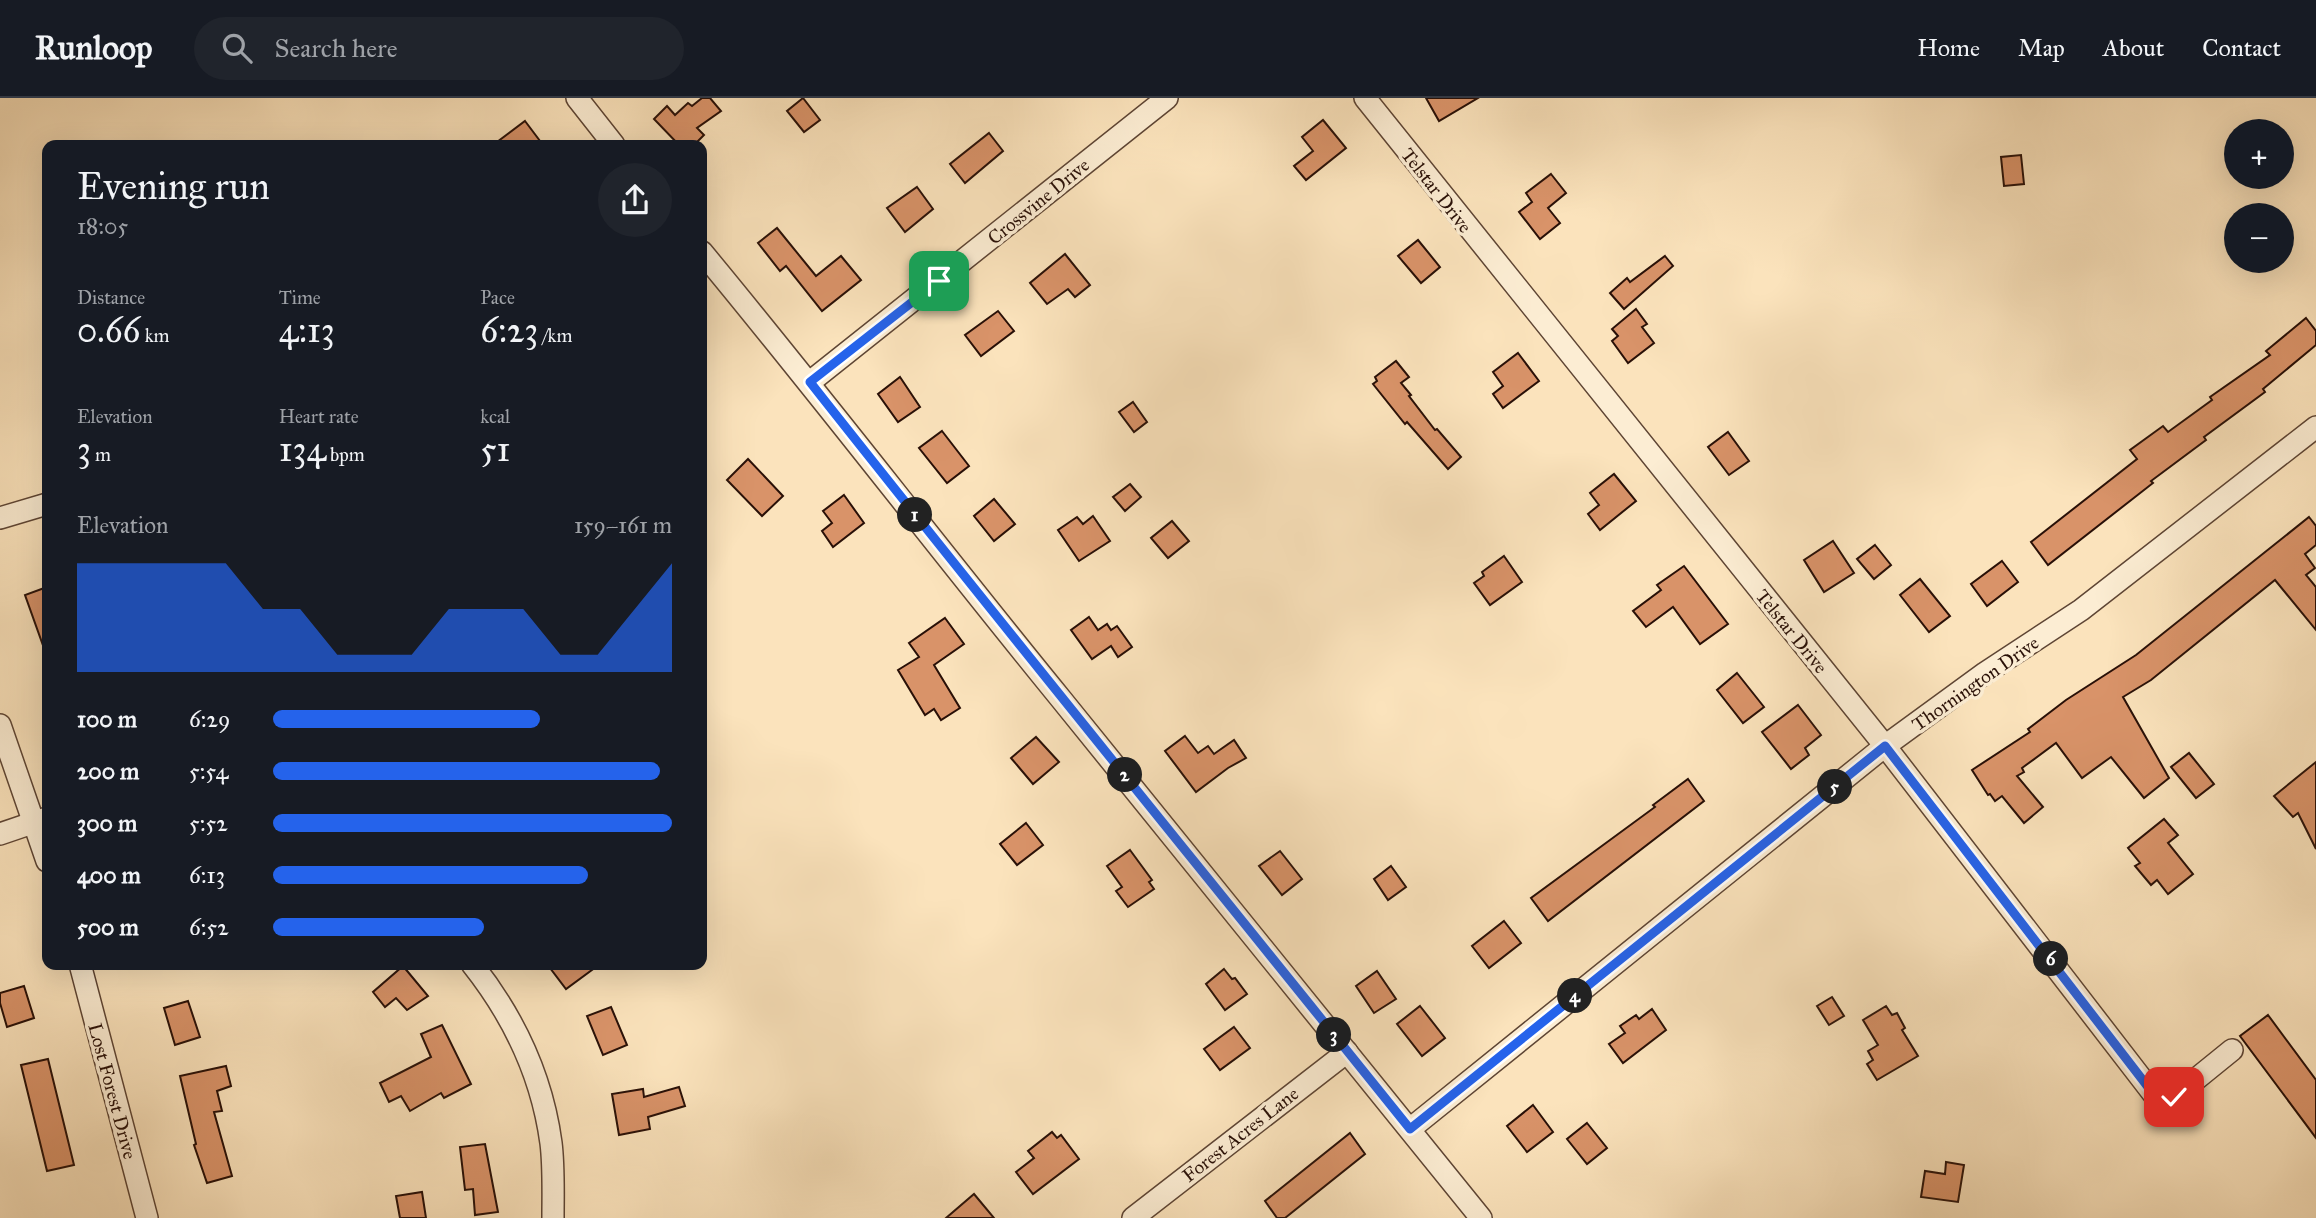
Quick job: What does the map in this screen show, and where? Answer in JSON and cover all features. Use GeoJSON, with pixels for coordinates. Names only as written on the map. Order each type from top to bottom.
{"type":"FeatureCollection","features":[{"type":"Feature","properties":{"kind":"street"},"geometry":{"type":"LineString","coordinates":[[577,98],[610,140]]}},
{"type":"Feature","properties":{"kind":"street","name":"Crossvine Drive"},"geometry":{"type":"LineString","coordinates":[[810,382],[1167,98]]}},
{"type":"Feature","properties":{"kind":"street","name":"Telstar Drive"},"geometry":{"type":"LineString","coordinates":[[1365,98],[1885,746],[2155,1096],[2164,1099],[2174,1097],[2232,1050]]}},
{"type":"Feature","properties":{"kind":"street"},"geometry":{"type":"LineString","coordinates":[[707,258],[810,382],[1061,699],[1135,786],[1481,1218]]}},
{"type":"Feature","properties":{"kind":"street","name":"Thornington Drive"},"geometry":{"type":"LineString","coordinates":[[1410,1129],[1885,746],[1985,673],[2081,610],[2316,428]]}},
{"type":"Feature","properties":{"kind":"street"},"geometry":{"type":"LineString","coordinates":[[0,518],[42,505]]}},
{"type":"Feature","properties":{"kind":"street"},"geometry":{"type":"LineString","coordinates":[[0,725],[40,820],[0,834]]}},
{"type":"Feature","properties":{"kind":"street","name":"Lost Forest Drive"},"geometry":{"type":"LineString","coordinates":[[82,970],[147,1218]]}},
{"type":"Feature","properties":{"kind":"street"},"geometry":{"type":"LineString","coordinates":[[476,970],[513,1023],[544,1103],[552,1145],[553,1218]]}},
{"type":"Feature","properties":{"kind":"street","name":"Forest Acres Lane"},"geometry":{"type":"LineString","coordinates":[[1133,1218],[1347,1052]]}},
{"type":"Feature","properties":{"kind":"building"},"geometry":{"type":"Polygon","coordinates":[[[702,98],[710,98],[721,111],[697,128],[704,135],[699,140],[674,140],[654,119],[667,106],[675,115],[688,103],[692,106],[702,98]]]}},
{"type":"Feature","properties":{"kind":"building"},"geometry":{"type":"Polygon","coordinates":[[[803,98],[820,120],[804,132],[787,111],[803,98]]]}},
{"type":"Feature","properties":{"kind":"building"},"geometry":{"type":"Polygon","coordinates":[[[1426,98],[1478,98],[1439,121],[1426,98]]]}},
{"type":"Feature","properties":{"kind":"building"},"geometry":{"type":"Polygon","coordinates":[[[1323,120],[1346,148],[1306,180],[1294,166],[1313,151],[1302,137],[1323,120]]]}},
{"type":"Feature","properties":{"kind":"building"},"geometry":{"type":"Polygon","coordinates":[[[525,121],[539,140],[500,140],[525,121]]]}},
{"type":"Feature","properties":{"kind":"building"},"geometry":{"type":"Polygon","coordinates":[[[989,133],[1003,151],[965,183],[950,164],[989,133]]]}},
{"type":"Feature","properties":{"kind":"building"},"geometry":{"type":"Polygon","coordinates":[[[2021,155],[2024,184],[2004,186],[2001,157],[2021,155]]]}},
{"type":"Feature","properties":{"kind":"building"},"geometry":{"type":"Polygon","coordinates":[[[1551,174],[1566,193],[1548,208],[1560,223],[1540,239],[1519,212],[1532,202],[1526,193],[1551,174]]]}},
{"type":"Feature","properties":{"kind":"building"},"geometry":{"type":"Polygon","coordinates":[[[917,187],[933,209],[905,232],[887,208],[917,187]]]}},
{"type":"Feature","properties":{"kind":"building"},"geometry":{"type":"Polygon","coordinates":[[[777,228],[816,276],[841,256],[861,280],[822,311],[786,266],[780,271],[758,243],[777,228]]]}},
{"type":"Feature","properties":{"kind":"building"},"geometry":{"type":"Polygon","coordinates":[[[1418,240],[1440,267],[1421,283],[1398,256],[1418,240]]]}},
{"type":"Feature","properties":{"kind":"building"},"geometry":{"type":"Polygon","coordinates":[[[1065,254],[1090,285],[1075,297],[1068,289],[1047,304],[1030,283],[1065,254]]]}},
{"type":"Feature","properties":{"kind":"building"},"geometry":{"type":"Polygon","coordinates":[[[1665,256],[1673,266],[1624,309],[1610,293],[1627,278],[1630,282],[1665,256]]]}},
{"type":"Feature","properties":{"kind":"building"},"geometry":{"type":"Polygon","coordinates":[[[1636,309],[1647,324],[1642,327],[1654,343],[1628,363],[1612,341],[1618,336],[1612,329],[1636,309]]]}},
{"type":"Feature","properties":{"kind":"building"},"geometry":{"type":"Polygon","coordinates":[[[998,311],[1014,331],[981,356],[965,335],[998,311]]]}},
{"type":"Feature","properties":{"kind":"building"},"geometry":{"type":"Polygon","coordinates":[[[2306,318],[2316,331],[2316,345],[2263,389],[2265,392],[2204,437],[2206,440],[2048,565],[2031,542],[2137,459],[2130,450],[2163,426],[2168,432],[2212,400],[2210,397],[2270,355],[2266,351],[2306,318]]]}},
{"type":"Feature","properties":{"kind":"building"},"geometry":{"type":"Polygon","coordinates":[[[1518,353],[1539,381],[1503,408],[1493,394],[1503,386],[1493,372],[1518,353]]]}},
{"type":"Feature","properties":{"kind":"building"},"geometry":{"type":"Polygon","coordinates":[[[1396,361],[1409,377],[1401,383],[1411,395],[1409,396],[1435,430],[1437,429],[1461,457],[1448,469],[1407,422],[1405,424],[1373,384],[1377,381],[1375,377],[1396,361]]]}},
{"type":"Feature","properties":{"kind":"building"},"geometry":{"type":"Polygon","coordinates":[[[900,377],[920,407],[898,422],[878,394],[900,377]]]}},
{"type":"Feature","properties":{"kind":"building"},"geometry":{"type":"Polygon","coordinates":[[[1133,402],[1147,422],[1134,432],[1119,412],[1133,402]]]}},
{"type":"Feature","properties":{"kind":"building"},"geometry":{"type":"Polygon","coordinates":[[[942,431],[969,466],[947,483],[919,448],[942,431]]]}},
{"type":"Feature","properties":{"kind":"building"},"geometry":{"type":"Polygon","coordinates":[[[1728,432],[1749,461],[1729,475],[1708,447],[1728,432]]]}},
{"type":"Feature","properties":{"kind":"building"},"geometry":{"type":"Polygon","coordinates":[[[748,459],[783,496],[762,516],[727,480],[748,459]]]}},
{"type":"Feature","properties":{"kind":"building"},"geometry":{"type":"Polygon","coordinates":[[[1614,474],[1636,501],[1600,530],[1588,514],[1599,505],[1590,493],[1614,474]]]}},
{"type":"Feature","properties":{"kind":"building"},"geometry":{"type":"Polygon","coordinates":[[[1130,484],[1141,497],[1125,511],[1113,497],[1130,484]]]}},
{"type":"Feature","properties":{"kind":"building"},"geometry":{"type":"Polygon","coordinates":[[[844,495],[864,523],[833,547],[822,531],[832,523],[823,511],[844,495]]]}},
{"type":"Feature","properties":{"kind":"building"},"geometry":{"type":"Polygon","coordinates":[[[994,499],[1015,524],[994,541],[974,516],[994,499]]]}},
{"type":"Feature","properties":{"kind":"building"},"geometry":{"type":"Polygon","coordinates":[[[1093,516],[1110,541],[1079,561],[1058,530],[1077,517],[1083,524],[1093,516]]]}},
{"type":"Feature","properties":{"kind":"building"},"geometry":{"type":"Polygon","coordinates":[[[2309,517],[2316,526],[2316,545],[2305,554],[2315,568],[2306,575],[2316,587],[2316,630],[2275,580],[2151,680],[2123,697],[2169,778],[2144,798],[2111,757],[2082,778],[2056,743],[2022,768],[2024,772],[2017,776],[2043,807],[2024,823],[2002,796],[1995,801],[1988,795],[1972,770],[2030,732],[2028,729],[2066,700],[2136,655],[2309,517]]]}},
{"type":"Feature","properties":{"kind":"building"},"geometry":{"type":"Polygon","coordinates":[[[1172,521],[1189,541],[1168,558],[1151,538],[1172,521]]]}},
{"type":"Feature","properties":{"kind":"building"},"geometry":{"type":"Polygon","coordinates":[[[1833,541],[1854,573],[1824,592],[1804,560],[1833,541]]]}},
{"type":"Feature","properties":{"kind":"building"},"geometry":{"type":"Polygon","coordinates":[[[1875,545],[1891,565],[1874,579],[1857,559],[1875,545]]]}},
{"type":"Feature","properties":{"kind":"building"},"geometry":{"type":"Polygon","coordinates":[[[1504,556],[1522,582],[1490,605],[1474,583],[1484,576],[1482,572],[1504,556]]]}},
{"type":"Feature","properties":{"kind":"building"},"geometry":{"type":"Polygon","coordinates":[[[2002,561],[2018,582],[1987,606],[1971,584],[2002,561]]]}},
{"type":"Feature","properties":{"kind":"building"},"geometry":{"type":"Polygon","coordinates":[[[1684,566],[1728,624],[1700,644],[1673,607],[1646,627],[1633,611],[1661,590],[1657,585],[1684,566]]]}},
{"type":"Feature","properties":{"kind":"building"},"geometry":{"type":"Polygon","coordinates":[[[1920,579],[1950,616],[1929,632],[1900,595],[1920,579]]]}},
{"type":"Feature","properties":{"kind":"building"},"geometry":{"type":"Polygon","coordinates":[[[42,589],[42,643],[25,595],[42,589]]]}},
{"type":"Feature","properties":{"kind":"building"},"geometry":{"type":"Polygon","coordinates":[[[1089,617],[1098,630],[1107,624],[1111,630],[1117,626],[1132,647],[1118,657],[1111,646],[1092,659],[1071,630],[1089,617]]]}},
{"type":"Feature","properties":{"kind":"building"},"geometry":{"type":"Polygon","coordinates":[[[945,618],[964,644],[934,665],[960,708],[941,720],[934,709],[925,715],[898,670],[919,657],[909,643],[945,618]]]}},
{"type":"Feature","properties":{"kind":"building"},"geometry":{"type":"Polygon","coordinates":[[[1737,673],[1764,707],[1743,723],[1717,690],[1737,673]]]}},
{"type":"Feature","properties":{"kind":"building"},"geometry":{"type":"Polygon","coordinates":[[[1798,705],[1821,735],[1805,748],[1809,755],[1791,769],[1762,732],[1798,705]]]}},
{"type":"Feature","properties":{"kind":"building"},"geometry":{"type":"Polygon","coordinates":[[[1185,736],[1198,753],[1208,746],[1214,754],[1234,740],[1246,758],[1196,792],[1165,751],[1185,736]]]}},
{"type":"Feature","properties":{"kind":"building"},"geometry":{"type":"Polygon","coordinates":[[[1036,737],[1059,762],[1033,784],[1011,758],[1036,737]]]}},
{"type":"Feature","properties":{"kind":"building"},"geometry":{"type":"Polygon","coordinates":[[[2189,753],[2214,784],[2196,798],[2171,767],[2189,753]]]}},
{"type":"Feature","properties":{"kind":"building"},"geometry":{"type":"Polygon","coordinates":[[[2316,762],[2316,849],[2298,813],[2293,817],[2274,796],[2316,762]]]}},
{"type":"Feature","properties":{"kind":"building"},"geometry":{"type":"Polygon","coordinates":[[[1688,779],[1704,801],[1548,921],[1531,898],[1655,807],[1653,805],[1688,779]]]}},
{"type":"Feature","properties":{"kind":"building"},"geometry":{"type":"Polygon","coordinates":[[[2164,819],[2178,835],[2168,843],[2193,874],[2168,894],[2157,880],[2151,885],[2135,866],[2140,863],[2128,848],[2164,819]]]}},
{"type":"Feature","properties":{"kind":"building"},"geometry":{"type":"Polygon","coordinates":[[[1026,823],[1043,845],[1017,865],[1000,844],[1026,823]]]}},
{"type":"Feature","properties":{"kind":"building"},"geometry":{"type":"Polygon","coordinates":[[[1130,850],[1152,880],[1149,882],[1154,889],[1128,907],[1116,891],[1122,887],[1107,866],[1130,850]]]}},
{"type":"Feature","properties":{"kind":"building"},"geometry":{"type":"Polygon","coordinates":[[[1280,851],[1302,879],[1282,895],[1259,866],[1280,851]]]}},
{"type":"Feature","properties":{"kind":"building"},"geometry":{"type":"Polygon","coordinates":[[[1391,866],[1406,887],[1388,900],[1374,879],[1391,866]]]}},
{"type":"Feature","properties":{"kind":"building"},"geometry":{"type":"Polygon","coordinates":[[[1504,921],[1521,943],[1489,968],[1472,946],[1504,921]]]}},
{"type":"Feature","properties":{"kind":"building"},"geometry":{"type":"Polygon","coordinates":[[[1224,969],[1247,994],[1225,1010],[1206,984],[1224,969]]]}},
{"type":"Feature","properties":{"kind":"building"},"geometry":{"type":"Polygon","coordinates":[[[398,970],[406,970],[428,996],[407,1010],[396,998],[385,1007],[373,992],[398,970]]]}},
{"type":"Feature","properties":{"kind":"building"},"geometry":{"type":"Polygon","coordinates":[[[552,970],[592,970],[566,989],[552,970]]]}},
{"type":"Feature","properties":{"kind":"building"},"geometry":{"type":"Polygon","coordinates":[[[1377,971],[1396,999],[1374,1013],[1356,986],[1377,971]]]}},
{"type":"Feature","properties":{"kind":"building"},"geometry":{"type":"Polygon","coordinates":[[[24,986],[34,1018],[7,1027],[0,993],[24,986]]]}},
{"type":"Feature","properties":{"kind":"building"},"geometry":{"type":"Polygon","coordinates":[[[1832,997],[1844,1016],[1829,1025],[1817,1006],[1832,997]]]}},
{"type":"Feature","properties":{"kind":"building"},"geometry":{"type":"Polygon","coordinates":[[[188,1001],[200,1037],[175,1045],[164,1008],[188,1001]]]}},
{"type":"Feature","properties":{"kind":"building"},"geometry":{"type":"Polygon","coordinates":[[[1420,1006],[1445,1038],[1422,1056],[1397,1024],[1420,1006]]]}},
{"type":"Feature","properties":{"kind":"building"},"geometry":{"type":"Polygon","coordinates":[[[1886,1006],[1892,1015],[1897,1013],[1905,1028],[1902,1030],[1918,1056],[1877,1080],[1867,1064],[1873,1060],[1868,1051],[1878,1045],[1863,1020],[1886,1006]]]}},
{"type":"Feature","properties":{"kind":"building"},"geometry":{"type":"Polygon","coordinates":[[[611,1007],[627,1045],[603,1055],[587,1016],[611,1007]]]}},
{"type":"Feature","properties":{"kind":"building"},"geometry":{"type":"Polygon","coordinates":[[[1652,1009],[1666,1030],[1623,1063],[1609,1044],[1625,1033],[1620,1026],[1636,1015],[1639,1019],[1652,1009]]]}},
{"type":"Feature","properties":{"kind":"building"},"geometry":{"type":"Polygon","coordinates":[[[2268,1015],[2316,1080],[2316,1138],[2240,1036],[2268,1015]]]}},
{"type":"Feature","properties":{"kind":"building"},"geometry":{"type":"Polygon","coordinates":[[[442,1025],[471,1084],[444,1098],[441,1093],[410,1111],[401,1096],[389,1102],[380,1083],[431,1057],[421,1034],[442,1025]]]}},
{"type":"Feature","properties":{"kind":"building"},"geometry":{"type":"Polygon","coordinates":[[[1234,1027],[1250,1048],[1220,1070],[1204,1049],[1234,1027]]]}},
{"type":"Feature","properties":{"kind":"building"},"geometry":{"type":"Polygon","coordinates":[[[48,1059],[74,1165],[47,1171],[21,1065],[48,1059]]]}},
{"type":"Feature","properties":{"kind":"building"},"geometry":{"type":"Polygon","coordinates":[[[226,1066],[231,1086],[217,1091],[222,1111],[214,1112],[232,1176],[207,1183],[194,1145],[196,1144],[180,1076],[226,1066]]]}},
{"type":"Feature","properties":{"kind":"building"},"geometry":{"type":"Polygon","coordinates":[[[679,1087],[685,1106],[648,1117],[650,1129],[619,1135],[612,1094],[643,1089],[644,1097],[679,1087]]]}},
{"type":"Feature","properties":{"kind":"building"},"geometry":{"type":"Polygon","coordinates":[[[1533,1105],[1553,1132],[1527,1152],[1507,1126],[1533,1105]]]}},
{"type":"Feature","properties":{"kind":"building"},"geometry":{"type":"Polygon","coordinates":[[[1587,1123],[1607,1148],[1587,1164],[1567,1139],[1587,1123]]]}},
{"type":"Feature","properties":{"kind":"building"},"geometry":{"type":"Polygon","coordinates":[[[1052,1132],[1057,1138],[1061,1135],[1079,1159],[1033,1194],[1016,1172],[1034,1158],[1028,1151],[1052,1132]]]}},
{"type":"Feature","properties":{"kind":"building"},"geometry":{"type":"Polygon","coordinates":[[[1350,1133],[1365,1154],[1285,1218],[1277,1218],[1265,1201],[1350,1133]]]}},
{"type":"Feature","properties":{"kind":"building"},"geometry":{"type":"Polygon","coordinates":[[[485,1144],[498,1212],[475,1215],[473,1189],[465,1190],[460,1147],[485,1144]]]}},
{"type":"Feature","properties":{"kind":"building"},"geometry":{"type":"Polygon","coordinates":[[[1946,1162],[1964,1165],[1958,1202],[1921,1197],[1925,1171],[1945,1174],[1946,1162]]]}},
{"type":"Feature","properties":{"kind":"building"},"geometry":{"type":"Polygon","coordinates":[[[422,1192],[426,1218],[400,1218],[396,1196],[422,1192]]]}},
{"type":"Feature","properties":{"kind":"building"},"geometry":{"type":"Polygon","coordinates":[[[974,1194],[994,1218],[946,1218],[974,1194]]]}},
{"type":"Feature","properties":{"kind":"route"},"geometry":{"type":"LineString","coordinates":[[939,281],[810,382],[1061,699],[1135,786],[1410,1129],[1885,746],[2155,1096],[2164,1099],[2174,1097]]}}]}
